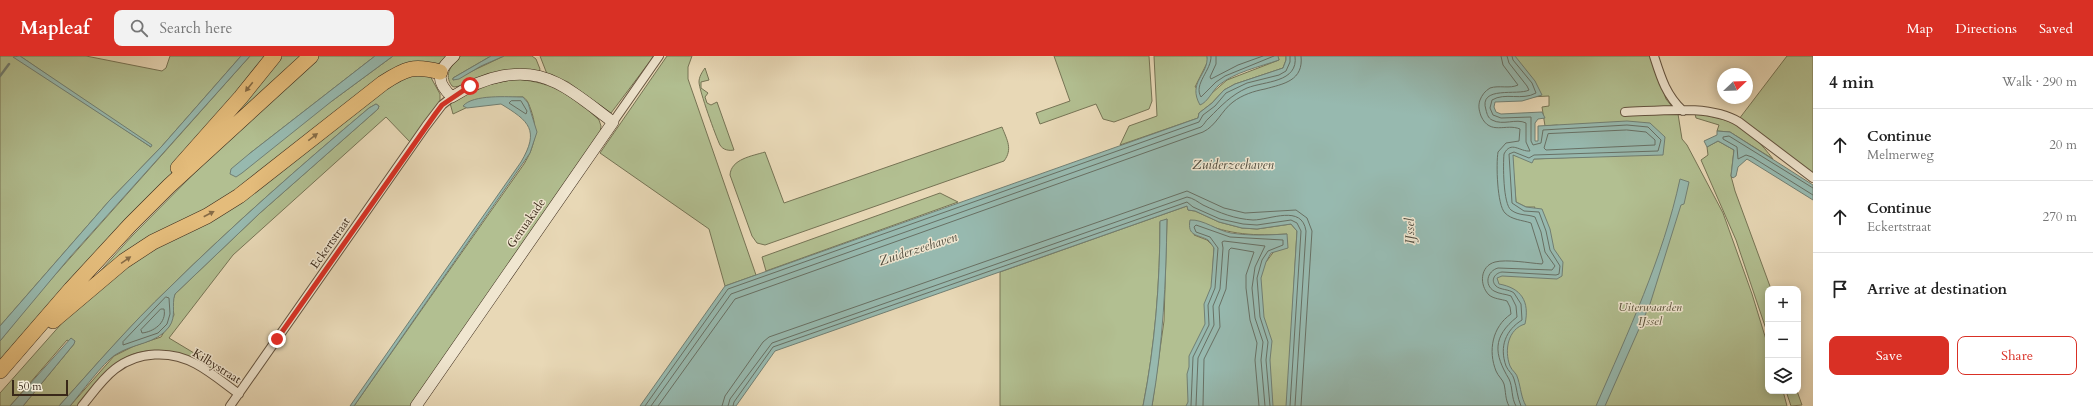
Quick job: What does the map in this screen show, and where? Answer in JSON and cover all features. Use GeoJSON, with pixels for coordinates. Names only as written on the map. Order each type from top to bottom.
{"type":"FeatureCollection","features":[{"type":"Feature","properties":{"kind":"highway"},"geometry":{"type":"LineString","coordinates":[[130,225],[135,215],[222,119],[274,56]]}},
{"type":"Feature","properties":{"kind":"highway"},"geometry":{"type":"LineString","coordinates":[[0,371],[66,295],[130,225],[169,186],[311,56]]}},
{"type":"Feature","properties":{"kind":"highway"},"geometry":{"type":"LineString","coordinates":[[53,321],[124,261],[153,242],[207,216],[239,196],[383,83],[399,73],[416,68],[428,68],[440,72]]}},
{"type":"Feature","properties":{"kind":"highway"},"geometry":{"type":"LineString","coordinates":[[0,384],[53,321],[199,160]]}},
{"type":"Feature","properties":{"kind":"street"},"geometry":{"type":"LineString","coordinates":[[454,56],[443,66],[440,72],[443,87],[452,97],[470,86],[498,76],[531,75],[558,83],[613,122]]}},
{"type":"Feature","properties":{"kind":"street","name":"Genuakade"},"geometry":{"type":"LineString","coordinates":[[416,406],[659,56]]}},
{"type":"Feature","properties":{"kind":"street"},"geometry":{"type":"LineString","coordinates":[[1654,56],[1665,90],[1671,100],[1683,111]]}},
{"type":"Feature","properties":{"kind":"street","name":"Eckertstraat"},"geometry":{"type":"LineString","coordinates":[[230,406],[426,126],[442,105],[452,97]]}},
{"type":"Feature","properties":{"kind":"street"},"geometry":{"type":"LineString","coordinates":[[1625,112],[1683,111],[1721,114],[1733,118],[1813,178]]}},
{"type":"Feature","properties":{"kind":"street","name":"Kilbystraat"},"geometry":{"type":"LineString","coordinates":[[82,406],[115,369],[133,359],[157,354],[177,356],[196,364],[239,394]]}},
{"type":"Feature","properties":{"kind":"green space"},"geometry":{"type":"Polygon","coordinates":[[[0,56],[14,56],[151,147],[20,56],[86,56],[162,71],[166,68],[170,56],[241,56],[162,146],[109,201],[0,326],[0,56]]]}},
{"type":"Feature","properties":{"kind":"green space"},"geometry":{"type":"Polygon","coordinates":[[[250,56],[304,56],[0,363],[0,341],[38,294],[250,56]]]}},
{"type":"Feature","properties":{"kind":"green space"},"geometry":{"type":"Polygon","coordinates":[[[319,56],[375,56],[249,154],[332,101],[393,56],[447,56],[436,66],[421,64],[228,202],[75,299],[132,236],[224,143],[319,56]]]}},
{"type":"Feature","properties":{"kind":"green space"},"geometry":{"type":"Polygon","coordinates":[[[461,56],[491,56],[453,78],[453,80],[504,56],[532,56],[536,59],[540,69],[539,72],[454,87],[449,82],[448,77],[452,66],[461,56]]]}},
{"type":"Feature","properties":{"kind":"green space"},"geometry":{"type":"Polygon","coordinates":[[[540,56],[654,56],[611,113],[568,82],[547,74],[540,56]]]}},
{"type":"Feature","properties":{"kind":"green space"},"geometry":{"type":"Polygon","coordinates":[[[667,56],[692,56],[688,67],[688,79],[756,275],[725,286],[709,229],[600,153],[667,56]]]}},
{"type":"Feature","properties":{"kind":"green space"},"geometry":{"type":"Polygon","coordinates":[[[1054,56],[1149,56],[1152,101],[1149,109],[1114,122],[1103,119],[1096,104],[1040,124],[1036,113],[1070,101],[1054,56]]]}},
{"type":"Feature","properties":{"kind":"green space"},"geometry":{"type":"Polygon","coordinates":[[[1154,56],[1207,56],[1208,61],[1195,87],[1212,93],[1227,80],[1279,60],[1278,56],[1286,56],[1286,60],[1283,68],[1235,84],[1224,90],[1212,103],[1199,113],[1198,118],[1120,145],[1129,126],[1157,116],[1154,56]]]}},
{"type":"Feature","properties":{"kind":"green space","name":"Uiterwaarden IJssel"},"geometry":{"type":"Polygon","coordinates":[[[1486,56],[1652,56],[1666,99],[1678,114],[1682,139],[1687,145],[1723,213],[1752,294],[1765,336],[1765,394],[1784,394],[1787,406],[1484,406],[1494,281],[1535,207],[1526,207],[1516,202],[1512,155],[1533,159],[1630,155],[1660,152],[1557,125],[1545,126],[1542,107],[1549,106],[1549,96],[1491,99],[1486,56]]]}},
{"type":"Feature","properties":{"kind":"green space"},"geometry":{"type":"Polygon","coordinates":[[[1787,56],[1813,56],[1813,176],[1739,119],[1750,104],[1753,104],[1753,101],[1787,56]]]}},
{"type":"Feature","properties":{"kind":"green space"},"geometry":{"type":"Polygon","coordinates":[[[705,68],[709,80],[701,82],[701,88],[708,93],[705,97],[707,103],[711,105],[717,102],[734,150],[726,150],[720,145],[708,114],[699,82],[705,68]]]}},
{"type":"Feature","properties":{"kind":"green space"},"geometry":{"type":"Polygon","coordinates":[[[429,74],[440,94],[440,101],[410,142],[386,117],[233,255],[169,338],[214,365],[213,370],[190,357],[177,353],[165,351],[139,352],[127,357],[110,368],[100,378],[79,406],[70,406],[114,356],[134,346],[161,337],[174,315],[172,303],[175,294],[260,213],[378,109],[379,106],[376,104],[369,108],[292,174],[193,265],[140,317],[59,406],[23,406],[74,344],[67,340],[10,406],[0,406],[0,393],[78,305],[162,241],[399,76],[429,74]]]}},
{"type":"Feature","properties":{"kind":"green space"},"geometry":{"type":"Polygon","coordinates":[[[516,79],[544,84],[559,90],[599,120],[601,126],[600,133],[410,406],[354,406],[524,164],[531,151],[535,131],[533,117],[528,103],[523,97],[487,98],[453,114],[450,103],[476,87],[516,79]]]}},
{"type":"Feature","properties":{"kind":"green space"},"geometry":{"type":"Polygon","coordinates":[[[1695,114],[1720,118],[1740,127],[1756,140],[1773,159],[1730,132],[1717,131],[1719,125],[1696,118],[1695,114]]]}},
{"type":"Feature","properties":{"kind":"green space"},"geometry":{"type":"Polygon","coordinates":[[[1002,127],[1009,148],[1007,157],[1004,161],[765,245],[757,243],[752,236],[730,175],[734,165],[738,162],[748,157],[765,152],[784,203],[1002,127]]]}},
{"type":"Feature","properties":{"kind":"green space"},"geometry":{"type":"Polygon","coordinates":[[[1718,141],[1734,150],[1731,176],[1735,191],[1770,286],[1765,286],[1765,326],[1736,240],[1701,160],[1708,155],[1707,147],[1718,141]]]}},
{"type":"Feature","properties":{"kind":"green space"},"geometry":{"type":"Polygon","coordinates":[[[940,193],[958,202],[766,271],[762,257],[940,193]]]}},
{"type":"Feature","properties":{"kind":"green space"},"geometry":{"type":"Polygon","coordinates":[[[1187,206],[1188,210],[1195,211],[1219,222],[1242,228],[1257,229],[1291,224],[1297,231],[1287,406],[1152,406],[1164,321],[1167,219],[1160,222],[1156,314],[1151,360],[1143,406],[1000,406],[1000,272],[1187,206]],[[1200,222],[1194,235],[1207,240],[1214,247],[1212,283],[1266,262],[1287,234],[1243,234],[1221,230],[1200,222]]]}},
{"type":"Feature","properties":{"kind":"green space"},"geometry":{"type":"Polygon","coordinates":[[[1787,394],[1798,394],[1802,405],[1791,406],[1787,394]]]}},
{"type":"Feature","properties":{"kind":"water"},"geometry":{"type":"Polygon","coordinates":[[[20,56],[152,145],[151,147],[13,57],[20,56]]]}},
{"type":"Feature","properties":{"kind":"water"},"geometry":{"type":"Polygon","coordinates":[[[241,56],[250,56],[70,257],[0,341],[0,326],[109,201],[162,146],[241,56]]]}},
{"type":"Feature","properties":{"kind":"water"},"geometry":{"type":"Polygon","coordinates":[[[375,56],[393,56],[332,101],[242,173],[236,177],[230,174],[231,169],[249,154],[375,56]]]}},
{"type":"Feature","properties":{"kind":"water"},"geometry":{"type":"Polygon","coordinates":[[[491,56],[504,56],[481,66],[459,79],[453,80],[453,78],[491,56]]]}},
{"type":"Feature","properties":{"kind":"water"},"geometry":{"type":"Polygon","coordinates":[[[1207,56],[1278,56],[1279,60],[1248,70],[1225,80],[1203,104],[1200,105],[1196,90],[1197,84],[1207,63],[1207,56]]]}},
{"type":"Feature","properties":{"kind":"water"},"geometry":{"type":"Polygon","coordinates":[[[1286,56],[1515,56],[1535,81],[1542,95],[1522,101],[1495,102],[1494,107],[1496,112],[1501,114],[1542,112],[1545,118],[1538,119],[1535,123],[1535,141],[1538,141],[1538,126],[1627,121],[1650,123],[1665,137],[1663,155],[1534,159],[1532,163],[1513,155],[1516,202],[1526,207],[1542,209],[1550,229],[1554,249],[1563,262],[1562,276],[1557,279],[1502,276],[1497,278],[1499,284],[1507,286],[1518,292],[1525,302],[1525,324],[1515,330],[1511,335],[1507,353],[1510,366],[1516,374],[1526,406],[1286,406],[1297,231],[1291,224],[1257,229],[1242,228],[1219,222],[1195,211],[1188,210],[1187,206],[775,351],[736,406],[640,406],[725,286],[1198,118],[1199,113],[1212,103],[1224,90],[1235,84],[1283,68],[1286,56]]]}},
{"type":"Feature","properties":{"kind":"water"},"geometry":{"type":"Polygon","coordinates":[[[523,97],[528,103],[537,132],[530,153],[354,406],[350,406],[521,162],[527,151],[530,142],[529,127],[525,121],[511,110],[501,104],[467,108],[463,106],[468,102],[482,98],[523,97]]]}},
{"type":"Feature","properties":{"kind":"water"},"geometry":{"type":"Polygon","coordinates":[[[376,104],[379,106],[378,109],[260,213],[175,294],[173,319],[164,333],[115,355],[98,371],[70,406],[59,406],[127,331],[193,265],[292,174],[369,108],[376,104]]]}},
{"type":"Feature","properties":{"kind":"water"},"geometry":{"type":"Polygon","coordinates":[[[1717,131],[1730,132],[1813,185],[1813,200],[1747,159],[1738,167],[1736,176],[1733,178],[1731,176],[1734,150],[1718,141],[1707,147],[1704,141],[1717,135],[1717,131]]]}},
{"type":"Feature","properties":{"kind":"water"},"geometry":{"type":"Polygon","coordinates":[[[1680,179],[1689,182],[1684,204],[1681,205],[1650,304],[1605,406],[1596,406],[1644,294],[1664,237],[1680,179]]]}},
{"type":"Feature","properties":{"kind":"water"},"geometry":{"type":"Polygon","coordinates":[[[1167,219],[1165,290],[1156,383],[1152,406],[1143,406],[1151,360],[1156,314],[1160,221],[1167,219]]]}},
{"type":"Feature","properties":{"kind":"water"},"geometry":{"type":"Polygon","coordinates":[[[1190,220],[1200,221],[1231,233],[1252,235],[1287,234],[1288,248],[1271,253],[1266,262],[1261,278],[1264,317],[1272,341],[1270,360],[1273,406],[1186,406],[1188,402],[1187,374],[1189,367],[1189,356],[1205,324],[1204,304],[1211,287],[1214,248],[1208,240],[1192,232],[1190,229],[1190,220]]]}},
{"type":"Feature","properties":{"kind":"water"},"geometry":{"type":"Polygon","coordinates":[[[71,338],[75,341],[74,344],[23,406],[10,406],[71,338]]]}},
{"type":"Feature","properties":{"kind":"waterway"},"geometry":{"type":"LineString","coordinates":[[0,76],[9,64]]}},
{"type":"Feature","properties":{"kind":"route"},"geometry":{"type":"LineString","coordinates":[[277,339],[442,105],[470,86]]}},
{"type":"Feature","properties":{"kind":"water label","name":"Zuiderzeehaven"},"geometry":{"type":"Point","coordinates":[1233,165]}},
{"type":"Feature","properties":{"kind":"water label","name":"IJssel"},"geometry":{"type":"Point","coordinates":[1410,231]}},
{"type":"Feature","properties":{"kind":"water label","name":"Zuiderzeehaven"},"geometry":{"type":"Point","coordinates":[918,249]}}]}
